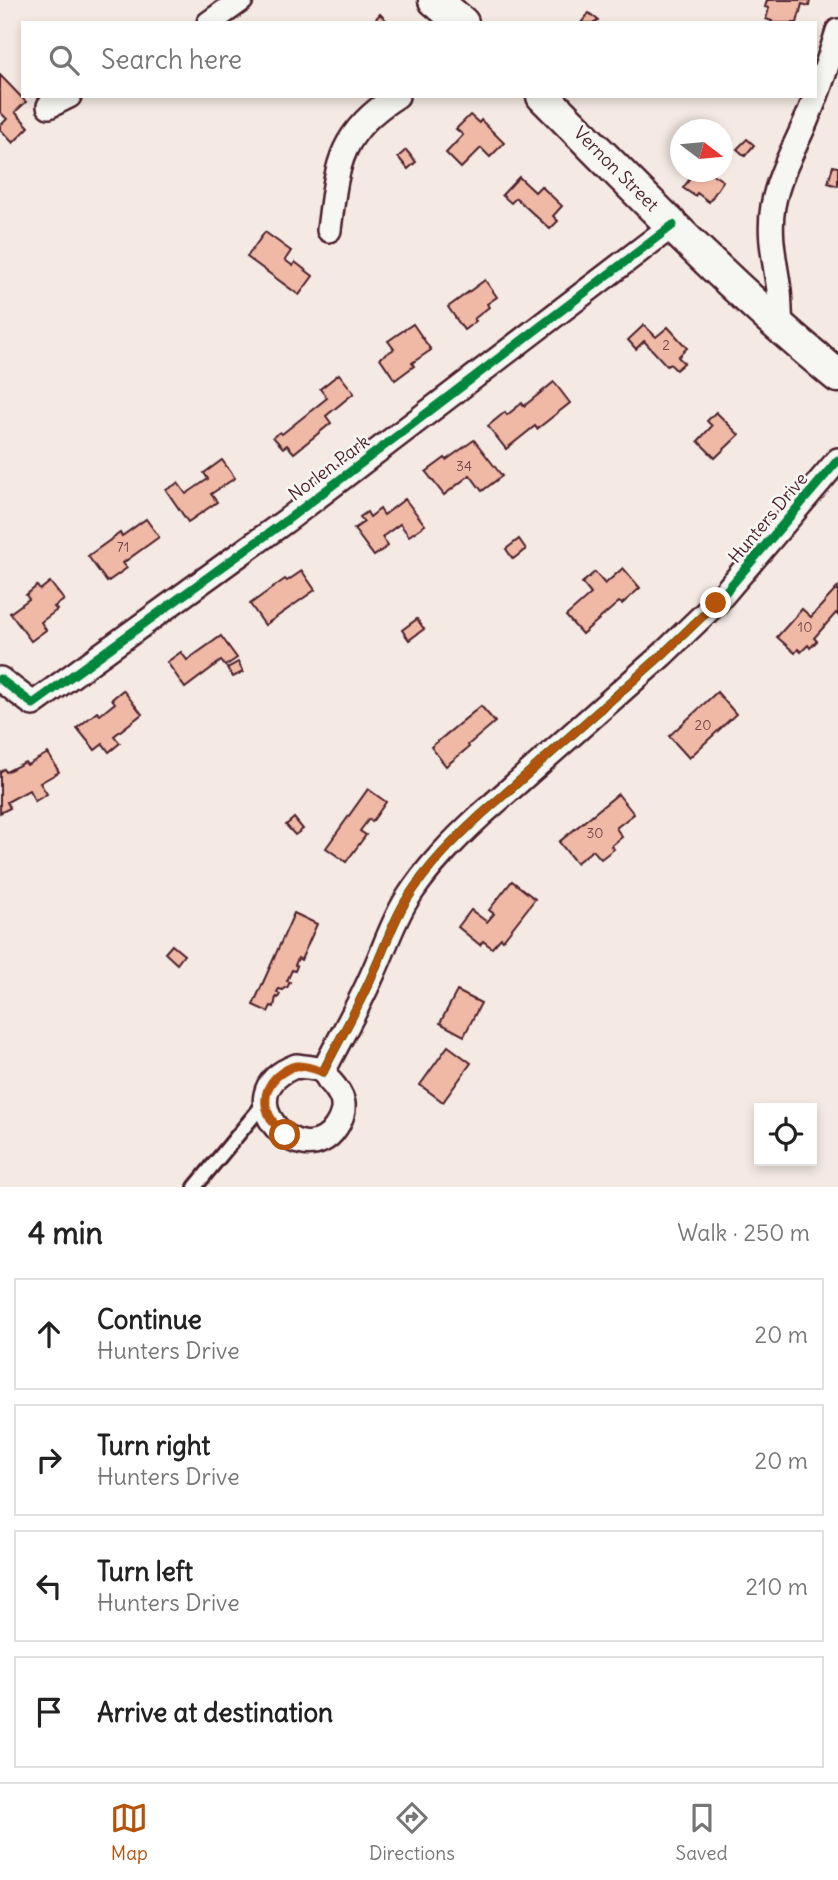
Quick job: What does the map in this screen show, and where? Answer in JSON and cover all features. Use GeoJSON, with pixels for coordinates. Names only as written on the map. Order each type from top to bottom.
{"type":"FeatureCollection","features":[{"type":"Feature","properties":{"kind":"main road"},"geometry":{"type":"LineString","coordinates":[[435,0],[460,21]]}},
{"type":"Feature","properties":{"kind":"main road","name":"Vernon Street"},"geometry":{"type":"LineString","coordinates":[[545,98],[781,328],[838,376]]}},
{"type":"Feature","properties":{"kind":"street"},"geometry":{"type":"LineString","coordinates":[[212,21],[241,0]]}},
{"type":"Feature","properties":{"kind":"street"},"geometry":{"type":"LineString","coordinates":[[817,93],[838,31]]}},
{"type":"Feature","properties":{"kind":"street"},"geometry":{"type":"LineString","coordinates":[[329,230],[338,166],[345,148],[366,120],[394,98]]}},
{"type":"Feature","properties":{"kind":"street"},"geometry":{"type":"LineString","coordinates":[[781,328],[772,247],[773,208],[781,176],[815,98]]}},
{"type":"Feature","properties":{"kind":"street","name":"Norlen Park"},"geometry":{"type":"LineString","coordinates":[[0,679],[33,704],[287,520],[673,225]]}},
{"type":"Feature","properties":{"kind":"street","name":"Hunters Drive"},"geometry":{"type":"LineString","coordinates":[[323,1072],[371,978],[394,923],[420,879],[475,821],[653,663],[716,603],[838,460]]}},
{"type":"Feature","properties":{"kind":"street"},"geometry":{"type":"LineString","coordinates":[[296,1066],[323,1072],[343,1097],[343,1110],[331,1135],[312,1143],[303,1143],[285,1135],[271,1121],[265,1102],[266,1095],[273,1081],[288,1069],[296,1066]]}},
{"type":"Feature","properties":{"kind":"lane"},"geometry":{"type":"LineString","coordinates":[[195,1187],[265,1102]]}},
{"type":"Feature","properties":{"kind":"building"},"geometry":{"type":"Polygon","coordinates":[[[767,0],[810,0],[809,6],[802,4],[798,21],[766,19],[769,8],[765,7],[767,0]]]}},
{"type":"Feature","properties":{"kind":"building"},"geometry":{"type":"Polygon","coordinates":[[[589,13],[598,20],[597,21],[583,21],[589,13]]]}},
{"type":"Feature","properties":{"kind":"building"},"geometry":{"type":"Polygon","coordinates":[[[380,14],[387,21],[374,21],[380,14]]]}},
{"type":"Feature","properties":{"kind":"building"},"geometry":{"type":"Polygon","coordinates":[[[0,75],[26,102],[15,112],[29,127],[13,143],[0,129],[7,119],[0,112],[0,75]]]}},
{"type":"Feature","properties":{"kind":"building"},"geometry":{"type":"Polygon","coordinates":[[[470,115],[479,123],[481,120],[504,143],[490,157],[481,148],[461,168],[446,153],[463,135],[456,129],[470,115]]]}},
{"type":"Feature","properties":{"kind":"building"},"geometry":{"type":"Polygon","coordinates":[[[747,139],[754,145],[745,156],[737,149],[747,139]]]}},
{"type":"Feature","properties":{"kind":"building"},"geometry":{"type":"Polygon","coordinates":[[[406,150],[416,162],[408,169],[398,157],[406,150]]]}},
{"type":"Feature","properties":{"kind":"building"},"geometry":{"type":"Polygon","coordinates":[[[833,166],[838,167],[838,186],[828,183],[833,166]]]}},
{"type":"Feature","properties":{"kind":"building"},"geometry":{"type":"Polygon","coordinates":[[[519,177],[535,192],[541,186],[562,206],[553,216],[558,221],[550,229],[516,198],[511,203],[502,195],[519,177]]]}},
{"type":"Feature","properties":{"kind":"building"},"geometry":{"type":"Polygon","coordinates":[[[688,182],[722,182],[709,202],[697,193],[695,196],[683,188],[688,182]]]}},
{"type":"Feature","properties":{"kind":"building"},"geometry":{"type":"Polygon","coordinates":[[[265,232],[291,251],[285,260],[293,266],[295,262],[313,276],[299,295],[247,257],[265,232]]]}},
{"type":"Feature","properties":{"kind":"building"},"geometry":{"type":"Polygon","coordinates":[[[485,280],[497,297],[487,304],[489,307],[474,319],[476,321],[464,330],[448,307],[485,280]]]}},
{"type":"Feature","properties":{"kind":"building"},"geometry":{"type":"Polygon","coordinates":[[[413,324],[431,350],[412,363],[414,366],[395,380],[380,358],[394,349],[388,341],[413,324]]]}},
{"type":"Feature","properties":{"kind":"building"},"geometry":{"type":"Polygon","coordinates":[[[644,325],[656,337],[668,327],[687,348],[678,357],[684,363],[676,370],[670,364],[667,366],[644,341],[636,349],[628,340],[644,325]]]}},
{"type":"Feature","properties":{"kind":"building"},"geometry":{"type":"Polygon","coordinates":[[[339,374],[354,393],[326,416],[331,423],[294,453],[287,445],[283,448],[273,437],[280,432],[282,434],[327,398],[320,389],[339,374]]]}},
{"type":"Feature","properties":{"kind":"building"},"geometry":{"type":"Polygon","coordinates":[[[554,382],[570,403],[506,449],[488,426],[505,412],[507,415],[522,403],[524,406],[554,382]]]}},
{"type":"Feature","properties":{"kind":"building"},"geometry":{"type":"Polygon","coordinates":[[[716,412],[739,435],[715,458],[698,441],[712,426],[707,421],[716,412]]]}},
{"type":"Feature","properties":{"kind":"building"},"geometry":{"type":"Polygon","coordinates":[[[474,440],[502,476],[482,491],[470,475],[444,495],[426,472],[474,440]]]}},
{"type":"Feature","properties":{"kind":"building"},"geometry":{"type":"Polygon","coordinates":[[[222,460],[235,478],[211,494],[217,502],[188,522],[166,490],[178,483],[186,494],[208,479],[204,473],[222,460]]]}},
{"type":"Feature","properties":{"kind":"building"},"geometry":{"type":"Polygon","coordinates":[[[405,499],[425,525],[409,536],[400,524],[382,537],[388,546],[374,556],[354,529],[364,522],[360,517],[367,512],[370,517],[380,509],[384,515],[405,499]]]}},
{"type":"Feature","properties":{"kind":"building"},"geometry":{"type":"Polygon","coordinates":[[[146,519],[159,537],[123,563],[127,568],[107,582],[88,556],[120,533],[122,536],[146,519]]]}},
{"type":"Feature","properties":{"kind":"building"},"geometry":{"type":"Polygon","coordinates":[[[519,539],[526,549],[513,559],[506,549],[519,539]]]}},
{"type":"Feature","properties":{"kind":"building"},"geometry":{"type":"Polygon","coordinates":[[[623,568],[640,588],[582,634],[566,616],[591,594],[582,583],[595,572],[605,584],[623,568]]]}},
{"type":"Feature","properties":{"kind":"building"},"geometry":{"type":"Polygon","coordinates":[[[302,571],[315,590],[265,625],[250,604],[285,579],[287,581],[302,571]]]}},
{"type":"Feature","properties":{"kind":"building"},"geometry":{"type":"Polygon","coordinates":[[[50,582],[64,600],[54,607],[57,610],[41,622],[46,630],[31,641],[10,613],[29,599],[26,595],[37,586],[40,590],[50,582]]]}},
{"type":"Feature","properties":{"kind":"building"},"geometry":{"type":"Polygon","coordinates":[[[838,587],[838,615],[836,613],[814,638],[817,641],[810,648],[808,645],[801,652],[798,649],[795,653],[777,637],[802,609],[811,617],[838,587]]]}},
{"type":"Feature","properties":{"kind":"building"},"geometry":{"type":"Polygon","coordinates":[[[417,619],[424,629],[409,640],[402,630],[417,619]]]}},
{"type":"Feature","properties":{"kind":"building"},"geometry":{"type":"Polygon","coordinates":[[[221,636],[237,658],[225,666],[221,661],[185,688],[167,662],[181,652],[187,660],[221,636]]]}},
{"type":"Feature","properties":{"kind":"building"},"geometry":{"type":"Polygon","coordinates":[[[238,662],[243,672],[233,677],[227,668],[238,662]]]}},
{"type":"Feature","properties":{"kind":"building"},"geometry":{"type":"Polygon","coordinates":[[[123,690],[142,714],[114,736],[120,743],[109,752],[103,744],[95,750],[77,728],[97,712],[100,715],[115,703],[112,699],[123,690]]]}},
{"type":"Feature","properties":{"kind":"building"},"geometry":{"type":"Polygon","coordinates":[[[717,692],[736,714],[689,758],[669,736],[717,692]]]}},
{"type":"Feature","properties":{"kind":"building"},"geometry":{"type":"Polygon","coordinates":[[[481,706],[495,722],[446,766],[431,747],[481,706]]]}},
{"type":"Feature","properties":{"kind":"building"},"geometry":{"type":"Polygon","coordinates":[[[48,753],[59,772],[40,783],[47,794],[35,801],[29,790],[7,802],[10,808],[0,813],[0,772],[4,769],[6,772],[25,762],[27,765],[48,753]]]}},
{"type":"Feature","properties":{"kind":"building"},"geometry":{"type":"Polygon","coordinates":[[[368,789],[386,802],[372,822],[369,819],[360,831],[366,835],[346,862],[326,848],[368,789]]]}},
{"type":"Feature","properties":{"kind":"building"},"geometry":{"type":"Polygon","coordinates":[[[618,794],[634,814],[616,828],[622,837],[611,846],[614,849],[601,859],[593,850],[576,863],[559,842],[618,794]]]}},
{"type":"Feature","properties":{"kind":"building"},"geometry":{"type":"Polygon","coordinates":[[[294,818],[303,829],[295,835],[286,825],[294,818]]]}},
{"type":"Feature","properties":{"kind":"building"},"geometry":{"type":"Polygon","coordinates":[[[512,881],[535,899],[503,940],[501,938],[492,948],[483,941],[480,945],[458,927],[471,910],[487,922],[494,914],[489,910],[512,881]]]}},
{"type":"Feature","properties":{"kind":"building"},"geometry":{"type":"Polygon","coordinates":[[[294,913],[317,924],[301,960],[298,958],[295,971],[292,970],[287,988],[279,989],[277,992],[280,994],[276,997],[274,1007],[271,1006],[268,1012],[253,1005],[294,913]]]}},
{"type":"Feature","properties":{"kind":"building"},"geometry":{"type":"Polygon","coordinates":[[[172,945],[184,955],[177,964],[165,953],[172,945]]]}},
{"type":"Feature","properties":{"kind":"building"},"geometry":{"type":"Polygon","coordinates":[[[457,991],[481,1003],[464,1036],[440,1023],[457,991]]]}},
{"type":"Feature","properties":{"kind":"building"},"geometry":{"type":"Polygon","coordinates":[[[448,1046],[471,1063],[443,1102],[420,1085],[448,1046]]]}},
{"type":"Feature","properties":{"kind":"cycle path"},"geometry":{"type":"LineString","coordinates":[[0,679],[33,704],[287,520],[673,225]]}},
{"type":"Feature","properties":{"kind":"cycle path"},"geometry":{"type":"LineString","coordinates":[[323,1072],[362,997],[402,907],[432,865],[481,815],[662,655],[716,603],[838,460]]}},
{"type":"Feature","properties":{"kind":"route"},"geometry":{"type":"LineString","coordinates":[[285,1135],[277,1129],[267,1112],[265,1102],[269,1087],[280,1074],[296,1066],[323,1072],[354,1013],[394,923],[420,879],[481,815],[662,655],[716,603]]}}]}
